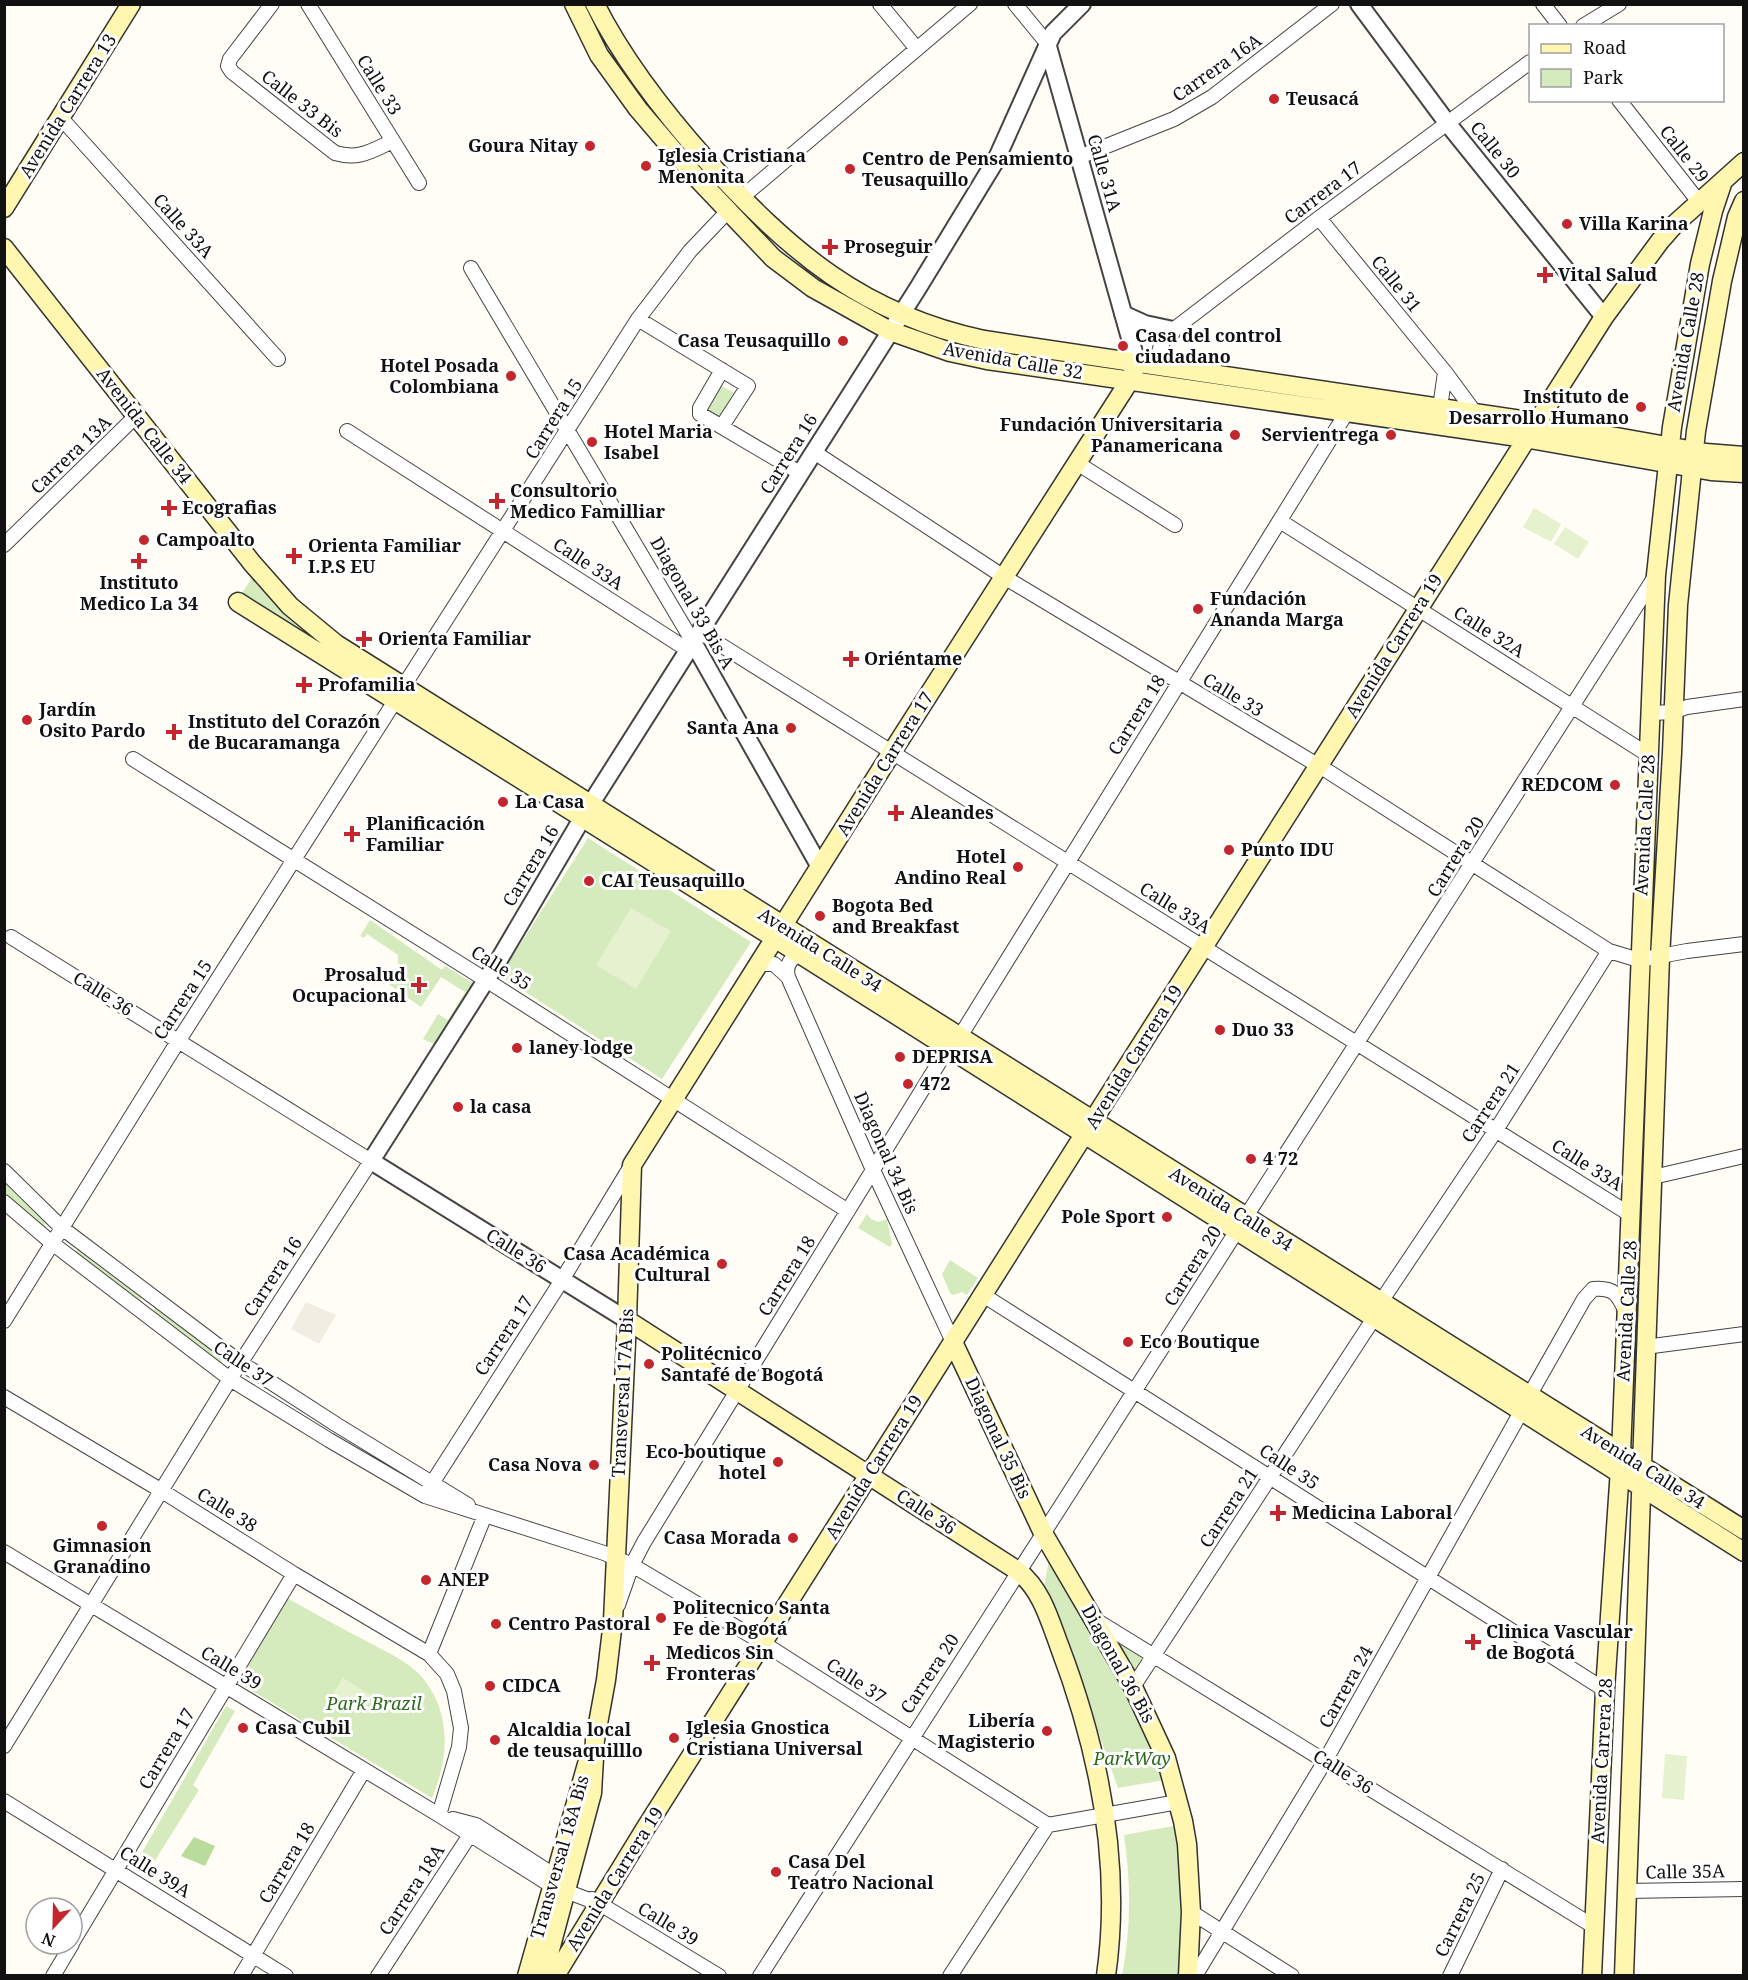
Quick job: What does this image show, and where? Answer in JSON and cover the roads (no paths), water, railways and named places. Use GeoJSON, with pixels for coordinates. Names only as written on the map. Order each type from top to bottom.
{"type":"FeatureCollection","features":[{"type":"Feature","properties":{"kind":"main road","name":"Avenida Carrera 13"},"geometry":{"type":"LineString","coordinates":[[4,208],[131,4]]}},
{"type":"Feature","properties":{"kind":"main road","name":"Avenida Calle 32"},"geometry":{"type":"LineString","coordinates":[[574,4],[599,55],[630,100],[696,178],[773,258],[813,288],[890,331],[917,342],[967,356],[1133,372],[1160,367],[1535,422]]}},
{"type":"Feature","properties":{"kind":"main road","name":"Avenida Calle 32"},"geometry":{"type":"LineString","coordinates":[[595,4],[632,67],[697,150],[741,198],[812,263],[847,286],[901,315],[934,328],[984,340],[1133,372],[1347,412],[1525,438],[1552,429],[1566,428],[1668,455],[1692,459]]}},
{"type":"Feature","properties":{"kind":"main road","name":"Avenida Carrera 19"},"geometry":{"type":"LineString","coordinates":[[555,1976],[1535,422],[1604,317],[1660,241],[1743,162]]}},
{"type":"Feature","properties":{"kind":"main road","name":"Avenida Calle 28"},"geometry":{"type":"LineString","coordinates":[[1619,1474],[1656,575],[1668,455],[1700,264],[1722,183]]}},
{"type":"Feature","properties":{"kind":"main road","name":"Avenida Calle 28"},"geometry":{"type":"LineString","coordinates":[[1642,1488],[1660,957],[1678,605],[1692,459],[1722,281],[1743,201]]}},
{"type":"Feature","properties":{"kind":"main road","name":"Avenida Calle 34"},"geometry":{"type":"LineString","coordinates":[[4,248],[252,563],[290,606],[399,694]]}},
{"type":"Feature","properties":{"kind":"main road","name":"Avenida Carrera 17"},"geometry":{"type":"LineString","coordinates":[[632,1165],[1133,372]]}},
{"type":"Feature","properties":{"kind":"main road"},"geometry":{"type":"LineString","coordinates":[[1692,459],[1722,455],[1743,456]]}},
{"type":"Feature","properties":{"kind":"main road"},"geometry":{"type":"LineString","coordinates":[[1692,459],[1743,473]]}},
{"type":"Feature","properties":{"kind":"main road","name":"Avenida Calle 34"},"geometry":{"type":"LineString","coordinates":[[238,602],[399,694],[586,811],[1525,1404],[1619,1474],[1743,1552]]}},
{"type":"Feature","properties":{"kind":"main road","name":"Avenida Calle 34"},"geometry":{"type":"LineString","coordinates":[[778,933],[800,954],[953,1043]]}},
{"type":"Feature","properties":{"kind":"main road","name":"Transversal 17A Bis"},"geometry":{"type":"LineString","coordinates":[[613,1621],[624,1561],[627,1320],[632,1165]]}},
{"type":"Feature","properties":{"kind":"main road","name":"Calle 36"},"geometry":{"type":"LineString","coordinates":[[627,1320],[1017,1571]]}},
{"type":"Feature","properties":{"kind":"main road","name":"Diagonal 35 Bis"},"geometry":{"type":"LineString","coordinates":[[953,1342],[1043,1533]]}},
{"type":"Feature","properties":{"kind":"main road","name":"Avenida Calle 34"},"geometry":{"type":"LineString","coordinates":[[1525,1404],[1621,1454],[1743,1530]]}},
{"type":"Feature","properties":{"kind":"main road","name":"Avenida Carrera 28"},"geometry":{"type":"LineString","coordinates":[[1592,1976],[1605,1690],[1619,1474]]}},
{"type":"Feature","properties":{"kind":"main road","name":"Avenida Carrera 28"},"geometry":{"type":"LineString","coordinates":[[1624,1976],[1642,1488]]}},
{"type":"Feature","properties":{"kind":"main road","name":"Diagonal 36 Bis"},"geometry":{"type":"LineString","coordinates":[[1043,1533],[1134,1687],[1166,1758],[1187,1844],[1191,1912],[1188,1976]]}},
{"type":"Feature","properties":{"kind":"main road"},"geometry":{"type":"LineString","coordinates":[[1017,1571],[1035,1588],[1066,1662],[1093,1755],[1106,1815],[1111,1903],[1106,1976]]}},
{"type":"Feature","properties":{"kind":"main road","name":"Transversal 18A Bis"},"geometry":{"type":"LineString","coordinates":[[543,1976],[560,1884],[595,1740],[606,1680],[613,1621]]}},
{"type":"Feature","properties":{"kind":"main road","name":"Transversal 18A Bis"},"geometry":{"type":"LineString","coordinates":[[527,1976],[560,1884]]}},
{"type":"Feature","properties":{"kind":"street","name":"Calle 33 Bis"},"geometry":{"type":"LineString","coordinates":[[272,4],[230,59],[228,66],[232,72],[335,153],[360,156],[393,141]]}},
{"type":"Feature","properties":{"kind":"street","name":"Calle 33"},"geometry":{"type":"LineString","coordinates":[[308,4],[419,183]]}},
{"type":"Feature","properties":{"kind":"street"},"geometry":{"type":"LineString","coordinates":[[880,4],[917,49]]}},
{"type":"Feature","properties":{"kind":"street"},"geometry":{"type":"LineString","coordinates":[[741,198],[970,4]]}},
{"type":"Feature","properties":{"kind":"street","name":"Calle 31A"},"geometry":{"type":"LineString","coordinates":[[1015,4],[1047,43],[1123,314],[1133,372]]}},
{"type":"Feature","properties":{"kind":"street","name":"Carrera 16"},"geometry":{"type":"LineString","coordinates":[[4,1746],[230,1379],[486,980],[586,811],[901,315],[996,160],[1047,43],[1059,26],[1082,4]]}},
{"type":"Feature","properties":{"kind":"street","name":"Carrera 16A"},"geometry":{"type":"LineString","coordinates":[[1079,157],[1174,119],[1212,98],[1332,4]]}},
{"type":"Feature","properties":{"kind":"street","name":"Calle 30"},"geometry":{"type":"LineString","coordinates":[[1359,4],[1448,124],[1604,317]]}},
{"type":"Feature","properties":{"kind":"street"},"geometry":{"type":"LineString","coordinates":[[1543,4],[1558,24]]}},
{"type":"Feature","properties":{"kind":"street"},"geometry":{"type":"LineString","coordinates":[[1586,24],[1619,4]]}},
{"type":"Feature","properties":{"kind":"street","name":"Carrera 17"},"geometry":{"type":"LineString","coordinates":[[1160,367],[1158,349],[1162,341],[1173,330],[1319,218],[1529,63]]}},
{"type":"Feature","properties":{"kind":"street","name":"Calle 29"},"geometry":{"type":"LineString","coordinates":[[1621,102],[1700,202]]}},
{"type":"Feature","properties":{"kind":"street","name":"Calle 33A"},"geometry":{"type":"LineString","coordinates":[[61,118],[278,359]]}},
{"type":"Feature","properties":{"kind":"street","name":"Carrera 15"},"geometry":{"type":"LineString","coordinates":[[4,1321],[178,1041],[638,319],[690,251],[728,211]]}},
{"type":"Feature","properties":{"kind":"street","name":"Calle 31"},"geometry":{"type":"LineString","coordinates":[[1319,218],[1476,414]]}},
{"type":"Feature","properties":{"kind":"street","name":"Diagonal 33 Bis A"},"geometry":{"type":"LineString","coordinates":[[471,268],[693,641],[820,867]]}},
{"type":"Feature","properties":{"kind":"street"},"geometry":{"type":"LineString","coordinates":[[1123,314],[1145,324],[1173,330]]}},
{"type":"Feature","properties":{"kind":"street"},"geometry":{"type":"LineString","coordinates":[[638,319],[748,386],[722,426]]}},
{"type":"Feature","properties":{"kind":"street"},"geometry":{"type":"LineString","coordinates":[[722,370],[699,412],[800,473]]}},
{"type":"Feature","properties":{"kind":"street"},"geometry":{"type":"LineString","coordinates":[[1440,408],[1444,372]]}},
{"type":"Feature","properties":{"kind":"street","name":"Carrera 18"},"geometry":{"type":"LineString","coordinates":[[624,1561],[737,1391],[1347,412]]}},
{"type":"Feature","properties":{"kind":"street","name":"Carrera 13A"},"geometry":{"type":"LineString","coordinates":[[4,545],[136,416]]}},
{"type":"Feature","properties":{"kind":"street","name":"Calle 33A"},"geometry":{"type":"LineString","coordinates":[[347,431],[504,532],[892,752],[1631,1215]]}},
{"type":"Feature","properties":{"kind":"street","name":"Calle 33"},"geometry":{"type":"LineString","coordinates":[[814,452],[1004,577],[1318,766],[1609,951],[1639,960]]}},
{"type":"Feature","properties":{"kind":"street"},"geometry":{"type":"LineString","coordinates":[[1077,463],[1175,525]]}},
{"type":"Feature","properties":{"kind":"street","name":"Calle 32A"},"geometry":{"type":"LineString","coordinates":[[1280,521],[1647,754]]}},
{"type":"Feature","properties":{"kind":"street","name":"Carrera 20"},"geometry":{"type":"LineString","coordinates":[[760,1976],[1656,575]]}},
{"type":"Feature","properties":{"kind":"street"},"geometry":{"type":"LineString","coordinates":[[1652,713],[1673,712],[1687,707],[1743,699]]}},
{"type":"Feature","properties":{"kind":"street","name":"Calle 35"},"geometry":{"type":"LineString","coordinates":[[133,759],[486,980],[848,1211]]}},
{"type":"Feature","properties":{"kind":"street","name":"Calle 36"},"geometry":{"type":"LineString","coordinates":[[11,937],[627,1320]]}},
{"type":"Feature","properties":{"kind":"street"},"geometry":{"type":"LineString","coordinates":[[1639,960],[1743,944]]}},
{"type":"Feature","properties":{"kind":"street","name":"Carrera 21"},"geometry":{"type":"LineString","coordinates":[[1134,1687],[1496,1130],[1609,951]]}},
{"type":"Feature","properties":{"kind":"street"},"geometry":{"type":"LineString","coordinates":[[788,977],[789,961],[800,954]]}},
{"type":"Feature","properties":{"kind":"street"},"geometry":{"type":"LineString","coordinates":[[759,964],[774,964],[788,977]]}},
{"type":"Feature","properties":{"kind":"street","name":"Diagonal 34 Bis"},"geometry":{"type":"LineString","coordinates":[[788,977],[873,1170],[953,1342]]}},
{"type":"Feature","properties":{"kind":"street"},"geometry":{"type":"LineString","coordinates":[[1653,1177],[1743,1155]]}},
{"type":"Feature","properties":{"kind":"street","name":"Carrera 17"},"geometry":{"type":"LineString","coordinates":[[425,1496],[632,1165]]}},
{"type":"Feature","properties":{"kind":"street","name":"Calle 37"},"geometry":{"type":"LineString","coordinates":[[4,1172],[62,1228],[241,1363],[337,1425],[485,1515]]}},
{"type":"Feature","properties":{"kind":"street","name":"Calle 37"},"geometry":{"type":"LineString","coordinates":[[4,1202],[52,1243],[230,1379],[328,1440],[425,1496],[624,1561],[763,1643],[1048,1825]]}},
{"type":"Feature","properties":{"kind":"street","name":"Carrera 24"},"geometry":{"type":"LineString","coordinates":[[1195,1976],[1325,1761],[1584,1299],[1593,1289],[1605,1288],[1614,1292],[1627,1314]]}},
{"type":"Feature","properties":{"kind":"street","name":"Calle 35"},"geometry":{"type":"LineString","coordinates":[[983,1295],[1605,1690]]}},
{"type":"Feature","properties":{"kind":"street"},"geometry":{"type":"LineString","coordinates":[[141,1312],[153,1296]]}},
{"type":"Feature","properties":{"kind":"street"},"geometry":{"type":"LineString","coordinates":[[1646,1347],[1743,1334]]}},
{"type":"Feature","properties":{"kind":"street","name":"Calle 38"},"geometry":{"type":"LineString","coordinates":[[4,1397],[429,1654]]}},
{"type":"Feature","properties":{"kind":"street"},"geometry":{"type":"LineString","coordinates":[[328,1440],[337,1425]]}},
{"type":"Feature","properties":{"kind":"street"},"geometry":{"type":"LineString","coordinates":[[439,1815],[459,1747],[461,1728],[458,1707],[450,1682],[439,1664],[429,1654],[485,1515]]}},
{"type":"Feature","properties":{"kind":"street","name":"Calle 39"},"geometry":{"type":"LineString","coordinates":[[4,1552],[439,1815],[473,1830],[560,1884],[600,1904],[719,1976]]}},
{"type":"Feature","properties":{"kind":"street","name":"Carrera 17"},"geometry":{"type":"LineString","coordinates":[[84,1924],[294,1574]]}},
{"type":"Feature","properties":{"kind":"street","name":"Calle 36"},"geometry":{"type":"LineString","coordinates":[[1094,1619],[1593,1926]]}},
{"type":"Feature","properties":{"kind":"street","name":"Carrera 18"},"geometry":{"type":"LineString","coordinates":[[241,1976],[364,1770]]}},
{"type":"Feature","properties":{"kind":"street","name":"Calle 39A"},"geometry":{"type":"LineString","coordinates":[[4,1801],[286,1976]]}},
{"type":"Feature","properties":{"kind":"street"},"geometry":{"type":"LineString","coordinates":[[950,1976],[1048,1825],[1178,1802]]}},
{"type":"Feature","properties":{"kind":"street","name":"Carrera 18A"},"geometry":{"type":"LineString","coordinates":[[378,1976],[473,1830]]}},
{"type":"Feature","properties":{"kind":"street","name":"Carrera 25"},"geometry":{"type":"LineString","coordinates":[[1450,1976],[1502,1869]]}},
{"type":"Feature","properties":{"kind":"street","name":"Calle 35A"},"geometry":{"type":"LineString","coordinates":[[1627,1892],[1743,1889]]}},
{"type":"Feature","properties":{"kind":"street"},"geometry":{"type":"LineString","coordinates":[[1191,1912],[1292,1976]]}},
{"type":"Feature","properties":{"kind":"street","name":"Carrera 17"},"geometry":{"type":"LineString","coordinates":[[53,1976],[65,1956]]}},
{"type":"Feature","properties":{"kind":"place","name":"Teusacá"},"geometry":{"type":"Point","coordinates":[1274,99]}},
{"type":"Feature","properties":{"kind":"place","name":"Goura Nitay"},"geometry":{"type":"Point","coordinates":[590,146]}},
{"type":"Feature","properties":{"kind":"place","name":"Iglesia Cristiana Menonita"},"geometry":{"type":"Point","coordinates":[646,166]}},
{"type":"Feature","properties":{"kind":"place","name":"Centro de Pensamiento Teusaquillo"},"geometry":{"type":"Point","coordinates":[850,169]}},
{"type":"Feature","properties":{"kind":"place","name":"Villa Karina"},"geometry":{"type":"Point","coordinates":[1567,224]}},
{"type":"Feature","properties":{"kind":"place","name":"Proseguir"},"geometry":{"type":"Point","coordinates":[830,247]}},
{"type":"Feature","properties":{"kind":"place","name":"Vital Salud"},"geometry":{"type":"Point","coordinates":[1545,275]}},
{"type":"Feature","properties":{"kind":"place","name":"Casa Teusaquillo"},"geometry":{"type":"Point","coordinates":[843,341]}},
{"type":"Feature","properties":{"kind":"place","name":"Casa del control ciudadano"},"geometry":{"type":"Point","coordinates":[1123,346]}},
{"type":"Feature","properties":{"kind":"place","name":"Hotel Posada Colombiana"},"geometry":{"type":"Point","coordinates":[511,376]}},
{"type":"Feature","properties":{"kind":"place","name":"Instituto de Desarrollo Humano"},"geometry":{"type":"Point","coordinates":[1641,407]}},
{"type":"Feature","properties":{"kind":"place","name":"Fundación Universitaria Panamericana"},"geometry":{"type":"Point","coordinates":[1235,435]}},
{"type":"Feature","properties":{"kind":"place","name":"Servientrega"},"geometry":{"type":"Point","coordinates":[1391,435]}},
{"type":"Feature","properties":{"kind":"place","name":"Hotel Maria Isabel"},"geometry":{"type":"Point","coordinates":[592,442]}},
{"type":"Feature","properties":{"kind":"place","name":"Consultorio Medico Familliar"},"geometry":{"type":"Point","coordinates":[497,501]}},
{"type":"Feature","properties":{"kind":"place","name":"Ecografias"},"geometry":{"type":"Point","coordinates":[169,508]}},
{"type":"Feature","properties":{"kind":"place","name":"Campoalto"},"geometry":{"type":"Point","coordinates":[144,540]}},
{"type":"Feature","properties":{"kind":"place","name":"Orienta Familiar I.P.S EU"},"geometry":{"type":"Point","coordinates":[294,556]}},
{"type":"Feature","properties":{"kind":"place","name":"Instituto Medico La 34"},"geometry":{"type":"Point","coordinates":[139,561]}},
{"type":"Feature","properties":{"kind":"place","name":"Fundación Ananda Marga"},"geometry":{"type":"Point","coordinates":[1198,609]}},
{"type":"Feature","properties":{"kind":"place","name":"Orienta Familiar"},"geometry":{"type":"Point","coordinates":[364,639]}},
{"type":"Feature","properties":{"kind":"place","name":"Oriéntame"},"geometry":{"type":"Point","coordinates":[851,659]}},
{"type":"Feature","properties":{"kind":"place","name":"Profamilia"},"geometry":{"type":"Point","coordinates":[304,685]}},
{"type":"Feature","properties":{"kind":"place","name":"Jardín Osito Pardo"},"geometry":{"type":"Point","coordinates":[27,720]}},
{"type":"Feature","properties":{"kind":"place","name":"Santa Ana"},"geometry":{"type":"Point","coordinates":[791,728]}},
{"type":"Feature","properties":{"kind":"place","name":"Instituto del Corazón de Bucaramanga"},"geometry":{"type":"Point","coordinates":[174,732]}},
{"type":"Feature","properties":{"kind":"place","name":"REDCOM"},"geometry":{"type":"Point","coordinates":[1615,785]}},
{"type":"Feature","properties":{"kind":"place","name":"La Casa"},"geometry":{"type":"Point","coordinates":[503,802]}},
{"type":"Feature","properties":{"kind":"place","name":"Aleandes"},"geometry":{"type":"Point","coordinates":[896,813]}},
{"type":"Feature","properties":{"kind":"place","name":"Planificación Familiar"},"geometry":{"type":"Point","coordinates":[352,834]}},
{"type":"Feature","properties":{"kind":"place","name":"Punto IDU"},"geometry":{"type":"Point","coordinates":[1229,850]}},
{"type":"Feature","properties":{"kind":"place","name":"Hotel Andino Real"},"geometry":{"type":"Point","coordinates":[1018,867]}},
{"type":"Feature","properties":{"kind":"place","name":"CAI Teusaquillo"},"geometry":{"type":"Point","coordinates":[589,881]}},
{"type":"Feature","properties":{"kind":"place","name":"Bogota Bed and Breakfast"},"geometry":{"type":"Point","coordinates":[820,916]}},
{"type":"Feature","properties":{"kind":"place","name":"Prosalud Ocupacional"},"geometry":{"type":"Point","coordinates":[419,985]}},
{"type":"Feature","properties":{"kind":"place","name":"Duo 33"},"geometry":{"type":"Point","coordinates":[1220,1030]}},
{"type":"Feature","properties":{"kind":"place","name":"laney lodge"},"geometry":{"type":"Point","coordinates":[517,1048]}},
{"type":"Feature","properties":{"kind":"place","name":"DEPRISA"},"geometry":{"type":"Point","coordinates":[900,1057]}},
{"type":"Feature","properties":{"kind":"place","name":"472"},"geometry":{"type":"Point","coordinates":[908,1084]}},
{"type":"Feature","properties":{"kind":"place","name":"la casa"},"geometry":{"type":"Point","coordinates":[458,1107]}},
{"type":"Feature","properties":{"kind":"place","name":"4 72"},"geometry":{"type":"Point","coordinates":[1251,1159]}},
{"type":"Feature","properties":{"kind":"place","name":"Pole Sport"},"geometry":{"type":"Point","coordinates":[1167,1217]}},
{"type":"Feature","properties":{"kind":"place","name":"Casa Académica Cultural"},"geometry":{"type":"Point","coordinates":[722,1264]}},
{"type":"Feature","properties":{"kind":"place","name":"Eco Boutique"},"geometry":{"type":"Point","coordinates":[1128,1342]}},
{"type":"Feature","properties":{"kind":"place","name":"Politécnico Santafé de Bogotá"},"geometry":{"type":"Point","coordinates":[649,1364]}},
{"type":"Feature","properties":{"kind":"place","name":"Eco-boutique hotel"},"geometry":{"type":"Point","coordinates":[778,1462]}},
{"type":"Feature","properties":{"kind":"place","name":"Casa Nova"},"geometry":{"type":"Point","coordinates":[594,1465]}},
{"type":"Feature","properties":{"kind":"place","name":"Medicina Laboral"},"geometry":{"type":"Point","coordinates":[1278,1513]}},
{"type":"Feature","properties":{"kind":"place","name":"Gimnasion Granadino"},"geometry":{"type":"Point","coordinates":[102,1526]}},
{"type":"Feature","properties":{"kind":"place","name":"Casa Morada"},"geometry":{"type":"Point","coordinates":[793,1538]}},
{"type":"Feature","properties":{"kind":"place","name":"ANEP"},"geometry":{"type":"Point","coordinates":[426,1580]}},
{"type":"Feature","properties":{"kind":"place","name":"Politecnico Santa Fe de Bogotá"},"geometry":{"type":"Point","coordinates":[661,1618]}},
{"type":"Feature","properties":{"kind":"place","name":"Centro Pastoral"},"geometry":{"type":"Point","coordinates":[496,1624]}},
{"type":"Feature","properties":{"kind":"place","name":"Clinica Vascular de Bogotá"},"geometry":{"type":"Point","coordinates":[1473,1642]}},
{"type":"Feature","properties":{"kind":"place","name":"Medicos Sin Fronteras"},"geometry":{"type":"Point","coordinates":[652,1663]}},
{"type":"Feature","properties":{"kind":"place","name":"CIDCA"},"geometry":{"type":"Point","coordinates":[490,1686]}},
{"type":"Feature","properties":{"kind":"place","name":"Casa Cubil"},"geometry":{"type":"Point","coordinates":[243,1728]}},
{"type":"Feature","properties":{"kind":"place","name":"Libería Magisterio"},"geometry":{"type":"Point","coordinates":[1047,1731]}},
{"type":"Feature","properties":{"kind":"place","name":"Iglesia Gnostica Cristiana Universal"},"geometry":{"type":"Point","coordinates":[674,1738]}},
{"type":"Feature","properties":{"kind":"place","name":"Alcaldia local de teusaquilllo"},"geometry":{"type":"Point","coordinates":[495,1740]}},
{"type":"Feature","properties":{"kind":"place","name":"Casa Del Teatro Nacional"},"geometry":{"type":"Point","coordinates":[776,1872]}},
{"type":"Feature","properties":{"kind":"park label","name":"Park Brazil"},"geometry":{"type":"Point","coordinates":[374,1704]}},
{"type":"Feature","properties":{"kind":"park label","name":"ParkWay"},"geometry":{"type":"Point","coordinates":[1132,1759]}}]}
